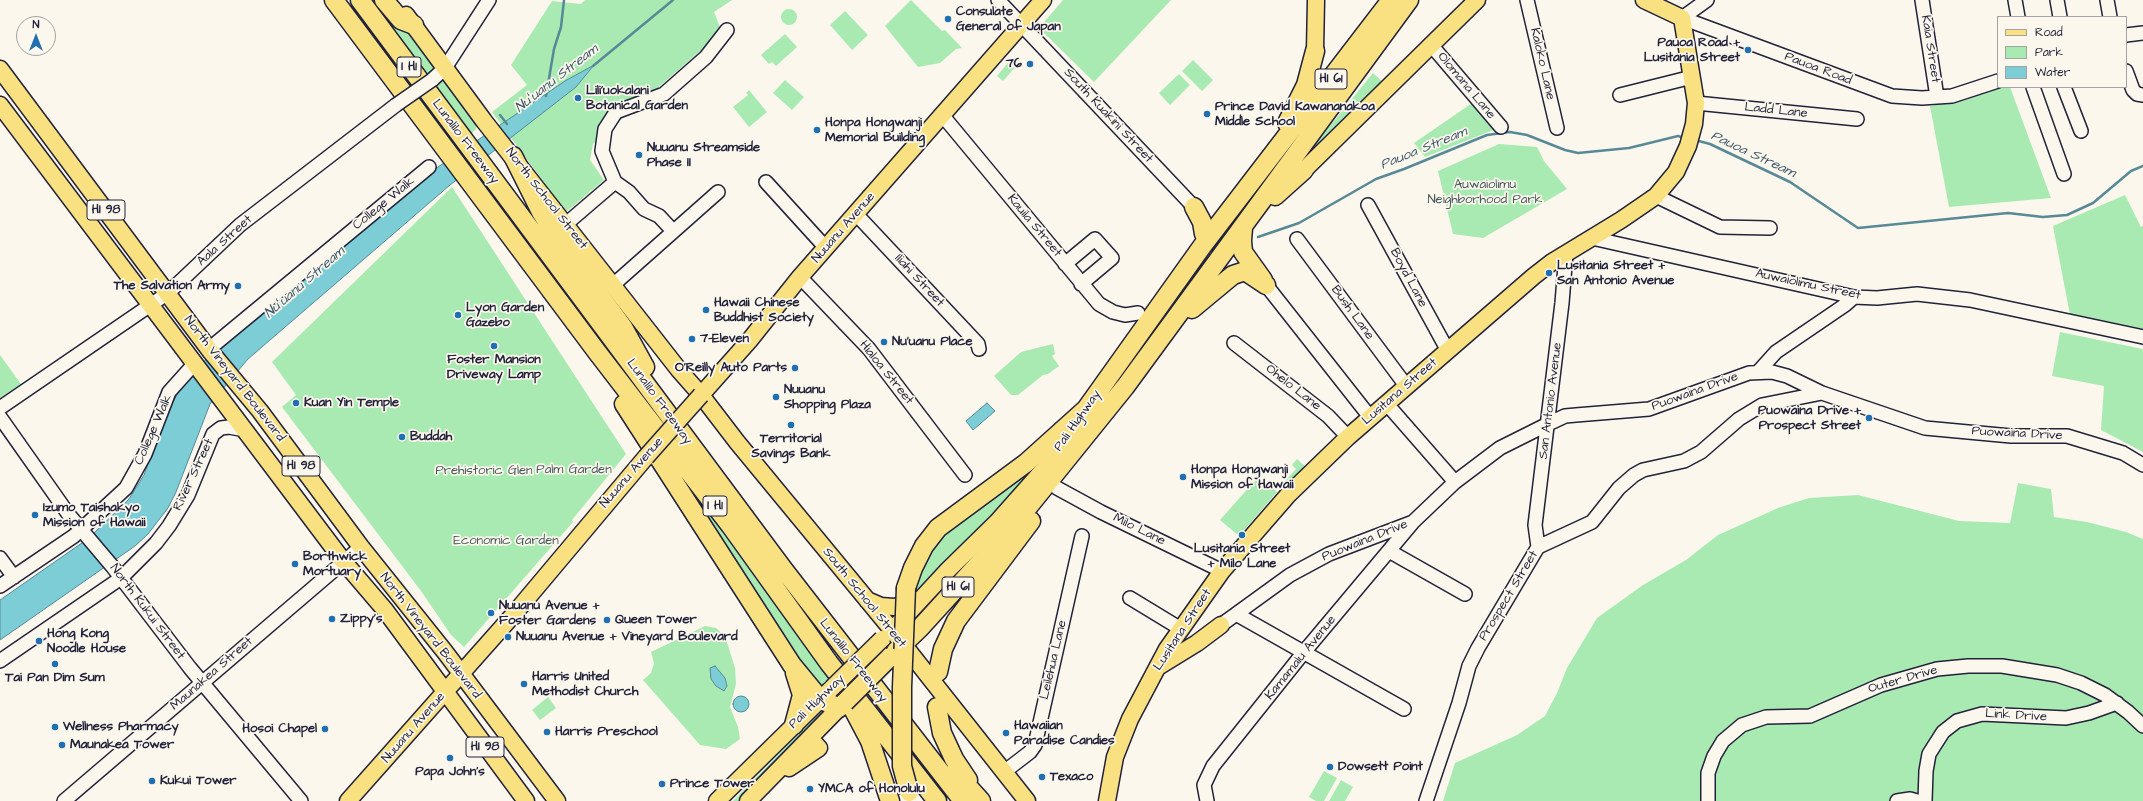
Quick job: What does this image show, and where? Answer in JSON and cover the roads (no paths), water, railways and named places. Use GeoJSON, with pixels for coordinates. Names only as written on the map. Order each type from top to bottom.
{"type":"FeatureCollection","features":[{"type":"Feature","properties":{"kind":"highway"},"geometry":{"type":"LineString","coordinates":[[324,0],[356,31]]}},
{"type":"Feature","properties":{"kind":"highway","name":"Lunalilo Freeway"},"geometry":{"type":"LineString","coordinates":[[334,0],[597,352],[730,525],[829,663],[937,801]]}},
{"type":"Feature","properties":{"kind":"highway","name":"Lunalilo Freeway"},"geometry":{"type":"LineString","coordinates":[[360,0],[485,170],[538,237],[784,570],[963,801]]}},
{"type":"Feature","properties":{"kind":"highway"},"geometry":{"type":"LineString","coordinates":[[384,0],[402,20],[414,25]]}},
{"type":"Feature","properties":{"kind":"highway","name":"Pali Highway"},"geometry":{"type":"LineString","coordinates":[[1086,409],[1231,208],[1391,0]]}},
{"type":"Feature","properties":{"kind":"highway","name":"Pali Highway"},"geometry":{"type":"LineString","coordinates":[[842,705],[892,643],[920,628],[1012,527],[1167,332],[1409,0]]}},
{"type":"Feature","properties":{"kind":"highway"},"geometry":{"type":"LineString","coordinates":[[1174,286],[1172,277],[1287,123],[1306,85],[1315,52]]}},
{"type":"Feature","properties":{"kind":"highway"},"geometry":{"type":"LineString","coordinates":[[512,155],[541,212],[556,236],[628,336],[663,408]]}},
{"type":"Feature","properties":{"kind":"highway"},"geometry":{"type":"LineString","coordinates":[[1255,211],[1278,194],[1304,170]]}},
{"type":"Feature","properties":{"kind":"highway"},"geometry":{"type":"LineString","coordinates":[[1194,207],[1206,212],[1221,211]]}},
{"type":"Feature","properties":{"kind":"highway"},"geometry":{"type":"LineString","coordinates":[[1194,207],[1203,224],[1204,234]]}},
{"type":"Feature","properties":{"kind":"highway"},"geometry":{"type":"LineString","coordinates":[[1243,228],[1243,252],[1266,285]]}},
{"type":"Feature","properties":{"kind":"highway"},"geometry":{"type":"LineString","coordinates":[[1167,332],[1233,275],[1245,272],[1266,285]]}},
{"type":"Feature","properties":{"kind":"highway"},"geometry":{"type":"LineString","coordinates":[[1138,313],[1161,304]]}},
{"type":"Feature","properties":{"kind":"highway"},"geometry":{"type":"LineString","coordinates":[[597,352],[627,409],[792,665],[802,695],[794,725]]}},
{"type":"Feature","properties":{"kind":"highway"},"geometry":{"type":"LineString","coordinates":[[938,672],[944,649],[956,621],[1064,491],[1110,405]]}},
{"type":"Feature","properties":{"kind":"highway"},"geometry":{"type":"LineString","coordinates":[[911,796],[902,766],[902,687],[906,588],[915,562],[924,546],[938,528],[1026,463],[1086,409]]}},
{"type":"Feature","properties":{"kind":"highway"},"geometry":{"type":"LineString","coordinates":[[784,570],[847,642],[981,801]]}},
{"type":"Feature","properties":{"kind":"highway"},"geometry":{"type":"LineString","coordinates":[[829,663],[870,741],[890,801]]}},
{"type":"Feature","properties":{"kind":"highway"},"geometry":{"type":"LineString","coordinates":[[792,665],[826,694],[842,705]]}},
{"type":"Feature","properties":{"kind":"highway"},"geometry":{"type":"LineString","coordinates":[[937,707],[942,733],[954,760],[981,801]]}},
{"type":"Feature","properties":{"kind":"main road","name":"North School Street"},"geometry":{"type":"LineString","coordinates":[[396,0],[484,121],[679,370],[701,395]]}},
{"type":"Feature","properties":{"kind":"main road","name":"Nuuanu Avenue"},"geometry":{"type":"LineString","coordinates":[[348,801],[446,692],[459,673],[514,614],[635,469],[749,341],[800,277],[943,116],[1043,0]]}},
{"type":"Feature","properties":{"kind":"main road"},"geometry":{"type":"LineString","coordinates":[[1315,52],[1316,0]]}},
{"type":"Feature","properties":{"kind":"main road"},"geometry":{"type":"LineString","coordinates":[[1304,170],[1432,46],[1477,0]]}},
{"type":"Feature","properties":{"kind":"main road","name":"Pauoa Road"},"geometry":{"type":"LineString","coordinates":[[1644,0],[1682,18]]}},
{"type":"Feature","properties":{"kind":"main road","name":"Lusitana Street"},"geometry":{"type":"LineString","coordinates":[[1107,801],[1115,757],[1130,719],[1167,649],[1222,571],[1288,495],[1348,436],[1407,387],[1534,276],[1566,253],[1592,238],[1656,196],[1676,172],[1688,146],[1694,124],[1696,103],[1682,18]]}},
{"type":"Feature","properties":{"kind":"main road","name":"North Vineyard Boulevard"},"geometry":{"type":"LineString","coordinates":[[0,69],[210,350],[260,411],[361,547],[445,652],[459,673],[557,801]]}},
{"type":"Feature","properties":{"kind":"main road","name":"North Vineyard Boulevard"},"geometry":{"type":"LineString","coordinates":[[0,105],[344,562],[385,610],[526,801]]}},
{"type":"Feature","properties":{"kind":"main road","name":"South School Street"},"geometry":{"type":"LineString","coordinates":[[701,395],[865,599],[892,643],[1004,772],[1027,801]]}},
{"type":"Feature","properties":{"kind":"main road","name":"Pali Highway"},"geometry":{"type":"LineString","coordinates":[[717,801],[826,694],[892,643],[934,586],[948,570],[997,522],[1044,469],[1086,409]]}},
{"type":"Feature","properties":{"kind":"main road"},"geometry":{"type":"LineString","coordinates":[[865,599],[881,606],[898,607],[912,603],[934,586]]}},
{"type":"Feature","properties":{"kind":"main road"},"geometry":{"type":"LineString","coordinates":[[1183,626],[1194,632],[1202,632],[1221,625]]}},
{"type":"Feature","properties":{"kind":"main road"},"geometry":{"type":"LineString","coordinates":[[1158,667],[1197,643],[1221,625]]}},
{"type":"Feature","properties":{"kind":"main road","name":"Pali Highway"},"geometry":{"type":"LineString","coordinates":[[748,801],[842,705]]}},
{"type":"Feature","properties":{"kind":"street","name":"Aala Street"},"geometry":{"type":"LineString","coordinates":[[0,408],[168,292],[240,225],[396,105],[432,80],[445,68],[489,0]]}},
{"type":"Feature","properties":{"kind":"street","name":"South Kuakini Street"},"geometry":{"type":"LineString","coordinates":[[998,0],[1194,207]]}},
{"type":"Feature","properties":{"kind":"street","name":"Kaloko Lane"},"geometry":{"type":"LineString","coordinates":[[1527,0],[1557,128]]}},
{"type":"Feature","properties":{"kind":"street"},"geometry":{"type":"LineString","coordinates":[[1682,18],[1707,0]]}},
{"type":"Feature","properties":{"kind":"street","name":"Kaia Street"},"geometry":{"type":"LineString","coordinates":[[1922,0],[1938,97]]}},
{"type":"Feature","properties":{"kind":"street"},"geometry":{"type":"LineString","coordinates":[[2015,0],[2018,16]]}},
{"type":"Feature","properties":{"kind":"street"},"geometry":{"type":"LineString","coordinates":[[2056,0],[2060,16]]}},
{"type":"Feature","properties":{"kind":"street"},"geometry":{"type":"LineString","coordinates":[[2107,0],[2110,16]]}},
{"type":"Feature","properties":{"kind":"street","name":"Pauoa Road"},"geometry":{"type":"LineString","coordinates":[[1682,18],[1876,91],[1908,98],[1938,97],[1967,93],[1997,81]]}},
{"type":"Feature","properties":{"kind":"street"},"geometry":{"type":"LineString","coordinates":[[673,231],[659,216],[644,209],[629,192],[615,182],[602,151],[605,129],[616,112],[664,94],[706,57],[727,30]]}},
{"type":"Feature","properties":{"kind":"street"},"geometry":{"type":"LineString","coordinates":[[2127,35],[2143,33]]}},
{"type":"Feature","properties":{"kind":"street","name":"Olomana Lane"},"geometry":{"type":"LineString","coordinates":[[1432,46],[1500,127]]}},
{"type":"Feature","properties":{"kind":"street"},"geometry":{"type":"LineString","coordinates":[[2127,75],[2132,90],[2137,94],[2143,95]]}},
{"type":"Feature","properties":{"kind":"street"},"geometry":{"type":"LineString","coordinates":[[1620,95],[1692,77]]}},
{"type":"Feature","properties":{"kind":"street"},"geometry":{"type":"LineString","coordinates":[[2033,88],[2064,174]]}},
{"type":"Feature","properties":{"kind":"street"},"geometry":{"type":"LineString","coordinates":[[2064,88],[2081,131]]}},
{"type":"Feature","properties":{"kind":"street","name":"Ladd Lane"},"geometry":{"type":"LineString","coordinates":[[1696,103],[1856,119]]}},
{"type":"Feature","properties":{"kind":"street","name":"Kauila Street"},"geometry":{"type":"LineString","coordinates":[[943,116],[1081,284],[1100,304],[1113,312],[1125,315],[1138,313]]}},
{"type":"Feature","properties":{"kind":"street","name":"College Walk"},"geometry":{"type":"LineString","coordinates":[[210,350],[429,167]]}},
{"type":"Feature","properties":{"kind":"street"},"geometry":{"type":"LineString","coordinates":[[566,224],[615,182]]}},
{"type":"Feature","properties":{"kind":"street"},"geometry":{"type":"LineString","coordinates":[[766,182],[826,248]]}},
{"type":"Feature","properties":{"kind":"street"},"geometry":{"type":"LineString","coordinates":[[612,285],[718,192]]}},
{"type":"Feature","properties":{"kind":"street"},"geometry":{"type":"LineString","coordinates":[[1656,196],[1720,227],[1770,228]]}},
{"type":"Feature","properties":{"kind":"street","name":"Boyd Lane"},"geometry":{"type":"LineString","coordinates":[[1368,205],[1448,351]]}},
{"type":"Feature","properties":{"kind":"street","name":"Iliahi Street"},"geometry":{"type":"LineString","coordinates":[[856,214],[978,344],[979,350]]}},
{"type":"Feature","properties":{"kind":"street","name":"Auwaiolimu Street"},"geometry":{"type":"LineString","coordinates":[[1592,238],[1854,296],[1877,298],[1917,294],[1970,300],[2143,337]]}},
{"type":"Feature","properties":{"kind":"street"},"geometry":{"type":"LineString","coordinates":[[1065,264],[1095,239],[1112,258],[1081,284]]}},
{"type":"Feature","properties":{"kind":"street","name":"Bush Lane"},"geometry":{"type":"LineString","coordinates":[[1297,239],[1407,387]]}},
{"type":"Feature","properties":{"kind":"street","name":"San Antonio Avenue"},"geometry":{"type":"LineString","coordinates":[[1538,547],[1535,525],[1562,303],[1566,253]]}},
{"type":"Feature","properties":{"kind":"street","name":"Hialoa Street"},"geometry":{"type":"LineString","coordinates":[[800,277],[868,349],[965,475]]}},
{"type":"Feature","properties":{"kind":"street"},"geometry":{"type":"LineString","coordinates":[[1266,285],[1370,417]]}},
{"type":"Feature","properties":{"kind":"street"},"geometry":{"type":"LineString","coordinates":[[1758,372],[1776,352],[1845,305],[1854,296]]}},
{"type":"Feature","properties":{"kind":"street","name":"Ohelo Lane"},"geometry":{"type":"LineString","coordinates":[[1234,343],[1328,416],[1348,436]]}},
{"type":"Feature","properties":{"kind":"street","name":"College Walk"},"geometry":{"type":"LineString","coordinates":[[0,586],[86,534],[126,488],[145,454],[169,392],[196,364]]}},
{"type":"Feature","properties":{"kind":"street","name":"Puowaina Drive"},"geometry":{"type":"LineString","coordinates":[[1221,625],[1290,575],[1329,554],[1413,522],[1456,482],[1500,448],[1548,424],[1565,416],[1649,409],[1734,377],[1758,372],[1787,376],[1822,393],[1925,428],[2011,436],[2067,436],[2122,453],[2143,465]]}},
{"type":"Feature","properties":{"kind":"street","name":"Prospect Street"},"geometry":{"type":"LineString","coordinates":[[1426,801],[1459,702],[1469,666],[1478,648],[1538,547],[1592,522],[1619,488],[1634,474],[1684,461],[1701,452],[1739,419],[1762,405],[1785,399],[1806,397],[1822,393]]}},
{"type":"Feature","properties":{"kind":"street"},"geometry":{"type":"LineString","coordinates":[[1386,403],[1456,482]]}},
{"type":"Feature","properties":{"kind":"street","name":"North Kukui Street"},"geometry":{"type":"LineString","coordinates":[[0,417],[86,534],[202,683],[301,801]]}},
{"type":"Feature","properties":{"kind":"street","name":"River Street"},"geometry":{"type":"LineString","coordinates":[[0,661],[121,578],[156,543],[169,526],[188,495],[213,434],[221,428],[229,427],[245,430]]}},
{"type":"Feature","properties":{"kind":"street","name":"Milo Lane"},"geometry":{"type":"LineString","coordinates":[[1064,491],[1101,512],[1222,571]]}},
{"type":"Feature","properties":{"kind":"street","name":"Kamamalu Avenue"},"geometry":{"type":"LineString","coordinates":[[1207,801],[1204,785],[1214,766],[1304,652],[1413,522]]}},
{"type":"Feature","properties":{"kind":"street","name":"Leilehua Lane"},"geometry":{"type":"LineString","coordinates":[[1004,772],[1030,752],[1035,745],[1082,536]]}},
{"type":"Feature","properties":{"kind":"street","name":"Maunakea Street"},"geometry":{"type":"LineString","coordinates":[[64,801],[361,547]]}},
{"type":"Feature","properties":{"kind":"street"},"geometry":{"type":"LineString","coordinates":[[1389,551],[1465,594]]}},
{"type":"Feature","properties":{"kind":"street"},"geometry":{"type":"LineString","coordinates":[[0,558],[14,577]]}},
{"type":"Feature","properties":{"kind":"street"},"geometry":{"type":"LineString","coordinates":[[1130,598],[1183,626]]}},
{"type":"Feature","properties":{"kind":"street"},"geometry":{"type":"LineString","coordinates":[[1236,614],[1404,709]]}},
{"type":"Feature","properties":{"kind":"street","name":"Outer Drive"},"geometry":{"type":"LineString","coordinates":[[1708,801],[1708,773],[1714,756],[1723,741],[1742,725],[1766,717],[1810,716],[1862,693],[1922,672],[1952,667],[1984,665],[2033,670],[2081,683],[2117,703],[2143,726]]}},
{"type":"Feature","properties":{"kind":"street","name":"Link Drive"},"geometry":{"type":"LineString","coordinates":[[1925,801],[1926,771],[1929,754],[1940,735],[1957,721],[1982,714],[2066,718],[2089,713],[2117,703]]}},
{"type":"Feature","properties":{"kind":"street"},"geometry":{"type":"LineString","coordinates":[[1897,801],[1910,799],[1917,801]]}},
{"type":"Feature","properties":{"kind":"water"},"geometry":{"type":"Polygon","coordinates":[[[594,65],[576,87],[450,185],[248,359],[210,404],[176,492],[168,508],[148,534],[135,546],[0,640],[0,600],[89,538],[129,499],[144,475],[166,415],[179,391],[225,337],[243,326],[438,167],[565,81],[594,65]]]}},
{"type":"Feature","properties":{"kind":"water"},"geometry":{"type":"Polygon","coordinates":[[[987,403],[995,411],[973,430],[966,421],[987,403]]]}},
{"type":"Feature","properties":{"kind":"water"},"geometry":{"type":"Polygon","coordinates":[[[715,666],[725,678],[727,686],[724,691],[716,686],[711,679],[710,668],[715,666]]]}},
{"type":"Feature","properties":{"kind":"water"},"geometry":{"type":"Polygon","coordinates":[[[741,696],[748,701],[749,704],[744,711],[741,712],[734,707],[733,704],[738,697],[741,696]]]}},
{"type":"Feature","properties":{"kind":"waterway"},"geometry":{"type":"LineString","coordinates":[[546,96],[554,49],[561,27],[564,0]]}},
{"type":"Feature","properties":{"kind":"waterway","name":"Nuʻuanu Stream"},"geometry":{"type":"LineString","coordinates":[[593,66],[673,0]]}},
{"type":"Feature","properties":{"kind":"waterway"},"geometry":{"type":"LineString","coordinates":[[500,115],[507,124]]}},
{"type":"Feature","properties":{"kind":"waterway","name":"Pauoa Stream"},"geometry":{"type":"LineString","coordinates":[[1258,237],[1299,223],[1376,179],[1487,135],[1510,132],[1527,135],[1565,150],[1578,153],[1629,148],[1678,136],[1684,138]]}},
{"type":"Feature","properties":{"kind":"waterway","name":"Pauoa Stream"},"geometry":{"type":"LineString","coordinates":[[1695,140],[1710,144],[1790,182],[1858,228],[2008,213],[2043,217],[2067,215],[2093,203],[2131,171],[2143,166]]}},
{"type":"Feature","properties":{"kind":"place","name":"Consulate General of Japan"},"geometry":{"type":"Point","coordinates":[948,19]}},
{"type":"Feature","properties":{"kind":"place","name":"Pauoa Road + Lusitania Street"},"geometry":{"type":"Point","coordinates":[1748,50]}},
{"type":"Feature","properties":{"kind":"place","name":"76"},"geometry":{"type":"Point","coordinates":[1030,64]}},
{"type":"Feature","properties":{"kind":"place","name":"Lili'uokalani Botanical Garden"},"geometry":{"type":"Point","coordinates":[578,98]}},
{"type":"Feature","properties":{"kind":"place","name":"Prince David Kawananakoa Middle School"},"geometry":{"type":"Point","coordinates":[1207,114]}},
{"type":"Feature","properties":{"kind":"place","name":"Honpa Hongwanji Memorial Building"},"geometry":{"type":"Point","coordinates":[817,130]}},
{"type":"Feature","properties":{"kind":"place","name":"Nuuanu Streamside Phase II"},"geometry":{"type":"Point","coordinates":[639,155]}},
{"type":"Feature","properties":{"kind":"place","name":"Lusitania Street + San Antonio Avenue"},"geometry":{"type":"Point","coordinates":[1549,273]}},
{"type":"Feature","properties":{"kind":"place","name":"The Salvation Army"},"geometry":{"type":"Point","coordinates":[238,286]}},
{"type":"Feature","properties":{"kind":"place","name":"Hawaii Chinese Buddhist Society"},"geometry":{"type":"Point","coordinates":[706,310]}},
{"type":"Feature","properties":{"kind":"place","name":"Lyon Garden Gazebo"},"geometry":{"type":"Point","coordinates":[458,315]}},
{"type":"Feature","properties":{"kind":"place","name":"7-Eleven"},"geometry":{"type":"Point","coordinates":[692,339]}},
{"type":"Feature","properties":{"kind":"place","name":"Nu'uanu Place"},"geometry":{"type":"Point","coordinates":[884,342]}},
{"type":"Feature","properties":{"kind":"place","name":"Foster Mansion Driveway Lamp"},"geometry":{"type":"Point","coordinates":[494,346]}},
{"type":"Feature","properties":{"kind":"place","name":"O'Reilly Auto Parts"},"geometry":{"type":"Point","coordinates":[795,368]}},
{"type":"Feature","properties":{"kind":"place","name":"Nuuanu Shopping Plaza"},"geometry":{"type":"Point","coordinates":[776,397]}},
{"type":"Feature","properties":{"kind":"place","name":"Kuan Yin Temple"},"geometry":{"type":"Point","coordinates":[296,403]}},
{"type":"Feature","properties":{"kind":"place","name":"Puowaina Drive + Prospect Street"},"geometry":{"type":"Point","coordinates":[1869,418]}},
{"type":"Feature","properties":{"kind":"place","name":"Territorial Savings Bank"},"geometry":{"type":"Point","coordinates":[791,425]}},
{"type":"Feature","properties":{"kind":"place","name":"Buddah"},"geometry":{"type":"Point","coordinates":[402,437]}},
{"type":"Feature","properties":{"kind":"place","name":"Honpa Hongwanji Mission of Hawaii"},"geometry":{"type":"Point","coordinates":[1183,477]}},
{"type":"Feature","properties":{"kind":"place","name":"Izumo Taishakyo Mission of Hawaii"},"geometry":{"type":"Point","coordinates":[35,515]}},
{"type":"Feature","properties":{"kind":"place","name":"Lusitania Street + Milo Lane"},"geometry":{"type":"Point","coordinates":[1242,535]}},
{"type":"Feature","properties":{"kind":"place","name":"Borthwick Mortuary"},"geometry":{"type":"Point","coordinates":[295,564]}},
{"type":"Feature","properties":{"kind":"place","name":"Nuuanu Avenue + Foster Gardens"},"geometry":{"type":"Point","coordinates":[491,613]}},
{"type":"Feature","properties":{"kind":"place","name":"Zippy's"},"geometry":{"type":"Point","coordinates":[332,619]}},
{"type":"Feature","properties":{"kind":"place","name":"Queen Tower"},"geometry":{"type":"Point","coordinates":[607,620]}},
{"type":"Feature","properties":{"kind":"place","name":"Nuuanu Avenue + Vineyard Boulevard"},"geometry":{"type":"Point","coordinates":[508,637]}},
{"type":"Feature","properties":{"kind":"place","name":"Hong Kong Noodle House"},"geometry":{"type":"Point","coordinates":[39,641]}},
{"type":"Feature","properties":{"kind":"place","name":"Tai Pan Dim Sum"},"geometry":{"type":"Point","coordinates":[55,664]}},
{"type":"Feature","properties":{"kind":"place","name":"Harris United Methodist Church"},"geometry":{"type":"Point","coordinates":[524,684]}},
{"type":"Feature","properties":{"kind":"place","name":"Wellness Pharmacy"},"geometry":{"type":"Point","coordinates":[55,727]}},
{"type":"Feature","properties":{"kind":"place","name":"Hosoi Chapel"},"geometry":{"type":"Point","coordinates":[325,729]}},
{"type":"Feature","properties":{"kind":"place","name":"Harris Preschool"},"geometry":{"type":"Point","coordinates":[547,732]}},
{"type":"Feature","properties":{"kind":"place","name":"Hawaiian Paradise Candies"},"geometry":{"type":"Point","coordinates":[1006,733]}},
{"type":"Feature","properties":{"kind":"place","name":"Maunakea Tower"},"geometry":{"type":"Point","coordinates":[62,745]}},
{"type":"Feature","properties":{"kind":"place","name":"Papa John's"},"geometry":{"type":"Point","coordinates":[450,758]}},
{"type":"Feature","properties":{"kind":"place","name":"Dowsett Point"},"geometry":{"type":"Point","coordinates":[1330,767]}},
{"type":"Feature","properties":{"kind":"place","name":"Texaco"},"geometry":{"type":"Point","coordinates":[1042,777]}},
{"type":"Feature","properties":{"kind":"place","name":"Kukui Tower"},"geometry":{"type":"Point","coordinates":[152,781]}},
{"type":"Feature","properties":{"kind":"place","name":"Prince Tower"},"geometry":{"type":"Point","coordinates":[662,784]}},
{"type":"Feature","properties":{"kind":"place","name":"YMCA of Honolulu"},"geometry":{"type":"Point","coordinates":[810,789]}},
{"type":"Feature","properties":{"kind":"park label","name":"Auwaiolimu Neighborhood Park"},"geometry":{"type":"Point","coordinates":[1485,192]}},
{"type":"Feature","properties":{"kind":"park label","name":"Palm Garden"},"geometry":{"type":"Point","coordinates":[574,470]}},
{"type":"Feature","properties":{"kind":"park label","name":"Prehistoric Glen"},"geometry":{"type":"Point","coordinates":[484,471]}},
{"type":"Feature","properties":{"kind":"park label","name":"Economic Garden"},"geometry":{"type":"Point","coordinates":[506,541]}}]}
